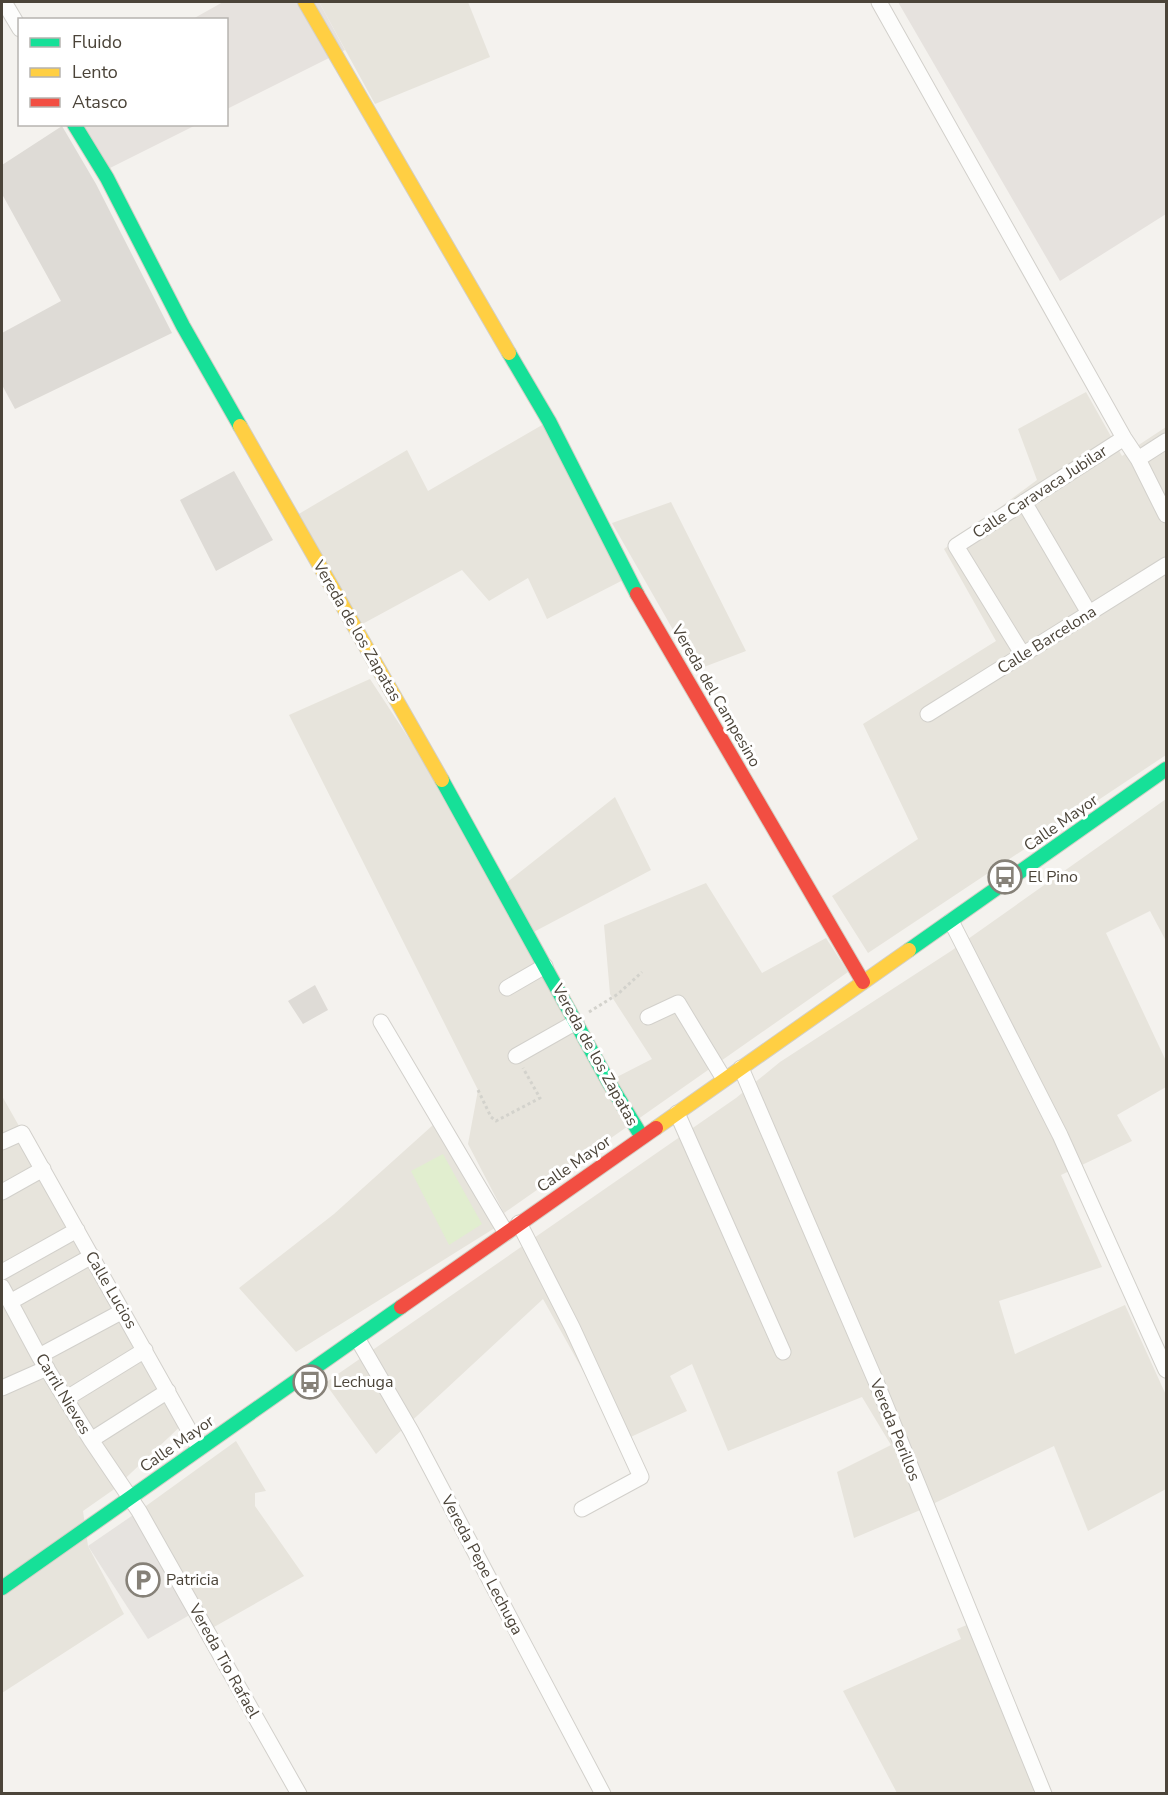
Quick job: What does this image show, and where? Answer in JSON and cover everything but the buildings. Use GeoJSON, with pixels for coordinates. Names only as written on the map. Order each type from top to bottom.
{"type":"FeatureCollection","features":[{"type":"Feature","properties":{"kind":"street"},"geometry":{"type":"LineString","coordinates":[[4,2],[18,26]]}},
{"type":"Feature","properties":{"kind":"street","name":"Vereda del Campesino"},"geometry":{"type":"LineString","coordinates":[[305,2],[549,421],[634,588],[863,982]]}},
{"type":"Feature","properties":{"kind":"street"},"geometry":{"type":"LineString","coordinates":[[879,2],[1124,438],[1138,459],[1167,515]]}},
{"type":"Feature","properties":{"kind":"street","name":"Vereda de los Zapatas"},"geometry":{"type":"LineString","coordinates":[[75,126],[107,178],[183,326],[454,801],[642,1137]]}},
{"type":"Feature","properties":{"kind":"street","name":"Calle Caravaca Jubilar"},"geometry":{"type":"LineString","coordinates":[[1023,655],[956,546],[1124,438]]}},
{"type":"Feature","properties":{"kind":"street"},"geometry":{"type":"LineString","coordinates":[[1138,459],[1167,441]]}},
{"type":"Feature","properties":{"kind":"street"},"geometry":{"type":"LineString","coordinates":[[1024,502],[1089,614]]}},
{"type":"Feature","properties":{"kind":"street","name":"Calle Barcelona"},"geometry":{"type":"LineString","coordinates":[[928,714],[1167,565]]}},
{"type":"Feature","properties":{"kind":"street","name":"Calle Mayor"},"geometry":{"type":"LineString","coordinates":[[2,1588],[1167,768]]}},
{"type":"Feature","properties":{"kind":"street"},"geometry":{"type":"LineString","coordinates":[[951,921],[1060,1135],[1167,1370]]}},
{"type":"Feature","properties":{"kind":"street"},"geometry":{"type":"LineString","coordinates":[[507,988],[545,966]]}},
{"type":"Feature","properties":{"kind":"street"},"geometry":{"type":"LineString","coordinates":[[648,1017],[678,1003],[724,1079]]}},
{"type":"Feature","properties":{"kind":"street"},"geometry":{"type":"LineString","coordinates":[[381,1022],[506,1233]]}},
{"type":"Feature","properties":{"kind":"street"},"geometry":{"type":"LineString","coordinates":[[516,1056],[576,1022]]}},
{"type":"Feature","properties":{"kind":"street","name":"Vereda Perillos"},"geometry":{"type":"LineString","coordinates":[[741,1068],[877,1384],[1044,1794]]}},
{"type":"Feature","properties":{"kind":"street"},"geometry":{"type":"LineString","coordinates":[[677,1113],[783,1352]]}},
{"type":"Feature","properties":{"kind":"street","name":"Calle Lucios"},"geometry":{"type":"LineString","coordinates":[[2,1142],[22,1133],[146,1350],[199,1448]]}},
{"type":"Feature","properties":{"kind":"street"},"geometry":{"type":"LineString","coordinates":[[2,1192],[43,1169]]}},
{"type":"Feature","properties":{"kind":"street"},"geometry":{"type":"LineString","coordinates":[[519,1223],[572,1327],[641,1477],[582,1509]]}},
{"type":"Feature","properties":{"kind":"street"},"geometry":{"type":"LineString","coordinates":[[2,1272],[77,1230]]}},
{"type":"Feature","properties":{"kind":"street"},"geometry":{"type":"LineString","coordinates":[[10,1302],[92,1256]]}},
{"type":"Feature","properties":{"kind":"street","name":"Carril Nieves"},"geometry":{"type":"LineString","coordinates":[[2,1287],[43,1362],[91,1440],[130,1497]]}},
{"type":"Feature","properties":{"kind":"street"},"geometry":{"type":"LineString","coordinates":[[2,1388],[123,1311]]}},
{"type":"Feature","properties":{"kind":"street","name":"Vereda Pepe Lechuga"},"geometry":{"type":"LineString","coordinates":[[357,1338],[411,1431],[603,1794]]}},
{"type":"Feature","properties":{"kind":"street"},"geometry":{"type":"LineString","coordinates":[[67,1398],[146,1350]]}},
{"type":"Feature","properties":{"kind":"street"},"geometry":{"type":"LineString","coordinates":[[91,1440],[168,1391]]}},
{"type":"Feature","properties":{"kind":"street","name":"Vereda Tio Rafael"},"geometry":{"type":"LineString","coordinates":[[130,1497],[298,1794]]}},
{"type":"Feature","properties":{"kind":"path"},"geometry":{"type":"LineString","coordinates":[[576,1022],[618,994],[642,972]]}},
{"type":"Feature","properties":{"kind":"path"},"geometry":{"type":"LineString","coordinates":[[478,1090],[491,1118],[496,1121],[540,1098],[516,1056]]}},
{"type":"Feature","properties":{"kind":"shaded area"},"geometry":{"type":"Polygon","coordinates":[[[223,2],[319,2],[345,50],[228,108],[228,18],[195,18],[223,2]]]}},
{"type":"Feature","properties":{"kind":"shaded area"},"geometry":{"type":"Polygon","coordinates":[[[319,2],[468,2],[490,57],[375,104],[319,2]]]}},
{"type":"Feature","properties":{"kind":"shaded area"},"geometry":{"type":"Polygon","coordinates":[[[898,2],[1166,2],[1166,214],[1060,281],[898,2]]]}},
{"type":"Feature","properties":{"kind":"shaded area"},"geometry":{"type":"Polygon","coordinates":[[[84,126],[194,126],[108,169],[84,126]]]}},
{"type":"Feature","properties":{"kind":"shaded area"},"geometry":{"type":"Polygon","coordinates":[[[1086,392],[1122,456],[1166,427],[1166,755],[868,953],[832,896],[918,839],[863,724],[996,641],[944,549],[1037,480],[1018,429],[1086,392]]]}},
{"type":"Feature","properties":{"kind":"shaded area"},"geometry":{"type":"Polygon","coordinates":[[[549,421],[629,577],[547,619],[528,578],[489,601],[462,570],[355,628],[292,518],[407,450],[428,491],[549,421]]]}},
{"type":"Feature","properties":{"kind":"shaded area"},"geometry":{"type":"Polygon","coordinates":[[[671,502],[746,651],[696,670],[612,523],[671,502]]]}},
{"type":"Feature","properties":{"kind":"shaded area"},"geometry":{"type":"Polygon","coordinates":[[[370,679],[474,838],[501,887],[615,797],[651,870],[528,935],[613,1079],[652,1059],[610,994],[604,925],[706,883],[762,973],[826,938],[848,972],[504,1213],[468,1144],[478,1090],[289,715],[370,679]]]}},
{"type":"Feature","properties":{"kind":"shaded area"},"geometry":{"type":"Polygon","coordinates":[[[1166,799],[1166,941],[1150,911],[1106,933],[1166,1061],[1166,1087],[1117,1115],[1132,1141],[1061,1175],[1102,1267],[999,1301],[1015,1354],[1125,1305],[1166,1395],[1166,1489],[1088,1531],[1054,1446],[918,1511],[854,1538],[837,1472],[891,1445],[862,1397],[728,1451],[692,1364],[670,1376],[687,1411],[622,1441],[543,1299],[376,1454],[325,1383],[736,1098],[780,1062],[951,951],[1166,799]]]}},
{"type":"Feature","properties":{"kind":"shaded area"},"geometry":{"type":"Polygon","coordinates":[[[2,1096],[186,1421],[113,1490],[83,1511],[88,1546],[124,1614],[2,1693],[2,1096]]]}},
{"type":"Feature","properties":{"kind":"shaded area"},"geometry":{"type":"Polygon","coordinates":[[[433,1125],[498,1226],[296,1352],[239,1288],[334,1214],[433,1125]]]}},
{"type":"Feature","properties":{"kind":"shaded area"},"geometry":{"type":"Polygon","coordinates":[[[236,1441],[266,1491],[255,1493],[255,1506],[304,1576],[207,1631],[139,1511],[236,1441]]]}},
{"type":"Feature","properties":{"kind":"shaded area","name":"Patricia"},"geometry":{"type":"Polygon","coordinates":[[[139,1511],[193,1613],[148,1639],[88,1546],[139,1511]]]}},
{"type":"Feature","properties":{"kind":"shaded area"},"geometry":{"type":"Polygon","coordinates":[[[974,1622],[1042,1788],[1027,1794],[897,1793],[843,1691],[961,1639],[957,1629],[974,1622]]]}},
{"type":"Feature","properties":{"kind":"green space"},"geometry":{"type":"Polygon","coordinates":[[[443,1154],[482,1224],[449,1245],[411,1171],[443,1154]]]}},
{"type":"Feature","properties":{"kind":"traffic: fast"},"geometry":{"type":"LineString","coordinates":[[75,126],[107,178],[183,326],[240,426]]}},
{"type":"Feature","properties":{"kind":"traffic: fast"},"geometry":{"type":"LineString","coordinates":[[509,353],[549,421],[637,594]]}},
{"type":"Feature","properties":{"kind":"traffic: fast"},"geometry":{"type":"LineString","coordinates":[[909,950],[1166,769]]}},
{"type":"Feature","properties":{"kind":"traffic: fast"},"geometry":{"type":"LineString","coordinates":[[442,780],[608,1081],[642,1137]]}},
{"type":"Feature","properties":{"kind":"traffic: fast"},"geometry":{"type":"LineString","coordinates":[[2,1588],[401,1307]]}},
{"type":"Feature","properties":{"kind":"traffic: slow"},"geometry":{"type":"LineString","coordinates":[[305,2],[509,353]]}},
{"type":"Feature","properties":{"kind":"traffic: slow"},"geometry":{"type":"LineString","coordinates":[[240,426],[442,780]]}},
{"type":"Feature","properties":{"kind":"traffic: slow"},"geometry":{"type":"LineString","coordinates":[[656,1128],[909,950]]}},
{"type":"Feature","properties":{"kind":"traffic: jam"},"geometry":{"type":"LineString","coordinates":[[637,594],[863,982]]}},
{"type":"Feature","properties":{"kind":"traffic: jam"},"geometry":{"type":"LineString","coordinates":[[401,1307],[656,1128]]}},
{"type":"Feature","properties":{"kind":"place","name":"El Pino"},"geometry":{"type":"Point","coordinates":[1005,877]}},
{"type":"Feature","properties":{"kind":"place","name":"Lechuga"},"geometry":{"type":"Point","coordinates":[310,1382]}},
{"type":"Feature","properties":{"kind":"place","name":"Patricia"},"geometry":{"type":"Point","coordinates":[143,1580]}}]}
